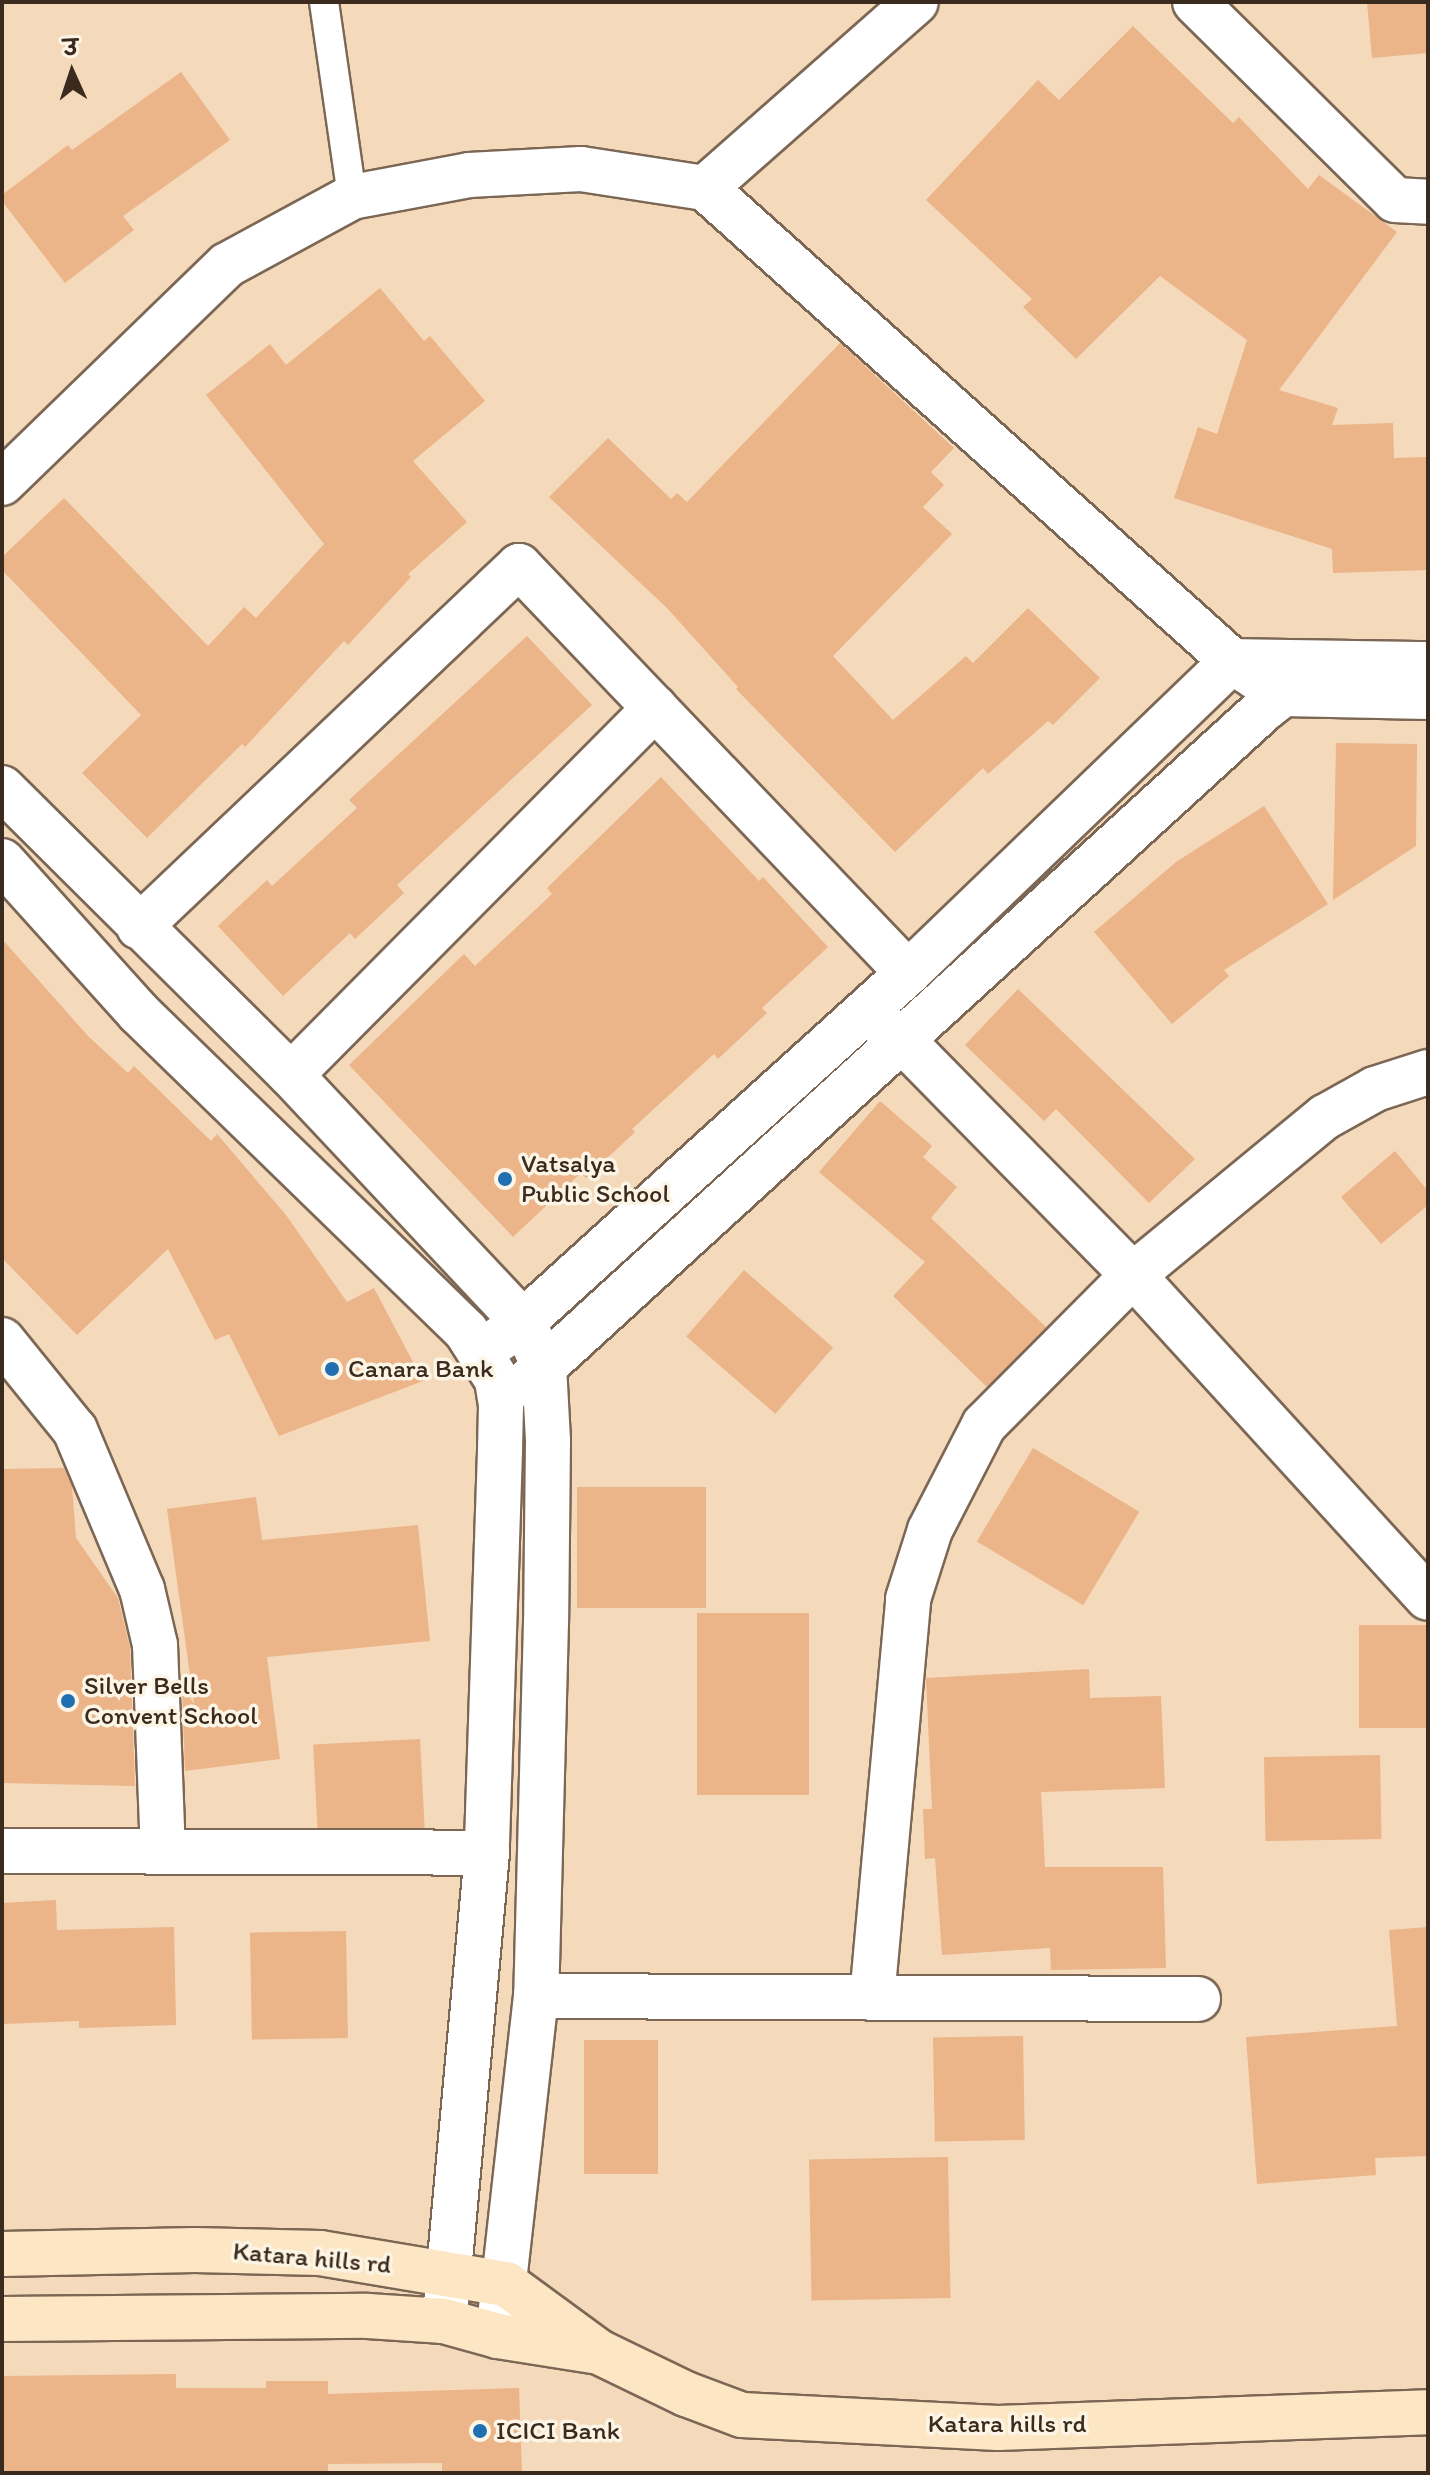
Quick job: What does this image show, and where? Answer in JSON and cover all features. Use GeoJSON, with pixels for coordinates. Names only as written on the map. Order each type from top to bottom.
{"type":"FeatureCollection","features":[{"type":"Feature","properties":{"kind":"main road","name":"Katara hills rd"},"geometry":{"type":"LineString","coordinates":[[2,2254],[195,2250],[320,2253],[506,2284],[599,2352],[686,2394],[742,2415],[998,2428],[1428,2412]]}},
{"type":"Feature","properties":{"kind":"main road","name":"Katara hills rd"},"geometry":{"type":"LineString","coordinates":[[2,2319],[368,2316],[444,2321],[498,2336],[599,2352]]}},
{"type":"Feature","properties":{"kind":"street"},"geometry":{"type":"LineString","coordinates":[[705,188],[916,2]]}},
{"type":"Feature","properties":{"kind":"street"},"geometry":{"type":"LineString","coordinates":[[1195,2],[1395,200],[1428,202]]}},
{"type":"Feature","properties":{"kind":"street"},"geometry":{"type":"LineString","coordinates":[[2,483],[227,265],[352,197],[469,175],[581,169],[705,188],[1232,661],[1283,694],[1428,697]]}},
{"type":"Feature","properties":{"kind":"street"},"geometry":{"type":"LineString","coordinates":[[139,927],[519,566],[908,973]]}},
{"type":"Feature","properties":{"kind":"street"},"geometry":{"type":"LineString","coordinates":[[479,1352],[523,1322],[908,973],[1232,661],[1428,664]]}},
{"type":"Feature","properties":{"kind":"street"},"geometry":{"type":"LineString","coordinates":[[501,1406],[900,1038],[1283,694]]}},
{"type":"Feature","properties":{"kind":"street"},"geometry":{"type":"LineString","coordinates":[[291,1075],[655,708]]}},
{"type":"Feature","properties":{"kind":"street"},"geometry":{"type":"LineString","coordinates":[[2,788],[291,1075],[523,1322],[544,1366],[547,1532],[536,1996],[498,2336]]}},
{"type":"Feature","properties":{"kind":"street"},"geometry":{"type":"LineString","coordinates":[[2,861],[139,1013],[466,1331],[497,1380],[501,1406],[487,1853],[444,2321]]}},
{"type":"Feature","properties":{"kind":"street"},"geometry":{"type":"LineString","coordinates":[[865,1012],[900,1038],[1133,1275],[1428,1598]]}},
{"type":"Feature","properties":{"kind":"street"},"geometry":{"type":"LineString","coordinates":[[872,1998],[908,1599],[930,1530],[984,1425],[1133,1275],[1325,1117],[1375,1089],[1428,1072]]}},
{"type":"Feature","properties":{"kind":"street"},"geometry":{"type":"LineString","coordinates":[[2,1340],[75,1430],[142,1589],[155,1645],[163,1852]]}},
{"type":"Feature","properties":{"kind":"street"},"geometry":{"type":"LineString","coordinates":[[2,1851],[487,1853]]}},
{"type":"Feature","properties":{"kind":"street"},"geometry":{"type":"LineString","coordinates":[[536,1996],[1198,1999]]}},
{"type":"Feature","properties":{"kind":"lane"},"geometry":{"type":"LineString","coordinates":[[324,2],[352,197]]}},
{"type":"Feature","properties":{"kind":"building"},"geometry":{"type":"Polygon","coordinates":[[[1367,2],[1428,2],[1428,53],[1372,58],[1367,2]]]}},
{"type":"Feature","properties":{"kind":"building"},"geometry":{"type":"Polygon","coordinates":[[[1133,26],[1233,123],[1239,117],[1308,189],[1319,175],[1397,232],[1279,390],[1338,408],[1332,425],[1393,423],[1394,458],[1428,457],[1428,570],[1333,573],[1332,549],[1174,498],[1198,427],[1217,434],[1247,340],[1160,276],[1076,359],[1023,307],[1032,299],[926,200],[1038,80],[1059,100],[1133,26]]]}},
{"type":"Feature","properties":{"kind":"building"},"geometry":{"type":"Polygon","coordinates":[[[181,72],[230,140],[123,216],[134,230],[65,283],[2,201],[2,195],[68,145],[72,150],[181,72]]]}},
{"type":"Feature","properties":{"kind":"building"},"geometry":{"type":"Polygon","coordinates":[[[380,288],[424,341],[430,336],[485,401],[413,461],[467,522],[408,574],[411,577],[348,645],[344,641],[245,747],[242,744],[147,838],[82,773],[141,715],[2,570],[2,557],[64,498],[208,646],[244,607],[256,618],[324,544],[206,395],[270,344],[286,365],[380,288]]]}},
{"type":"Feature","properties":{"kind":"building"},"geometry":{"type":"Polygon","coordinates":[[[840,343],[954,448],[931,472],[944,485],[923,507],[952,534],[833,656],[893,720],[966,656],[973,663],[1028,608],[1100,678],[1053,725],[1048,721],[988,774],[983,768],[895,852],[736,689],[738,687],[667,608],[549,497],[608,438],[671,499],[677,493],[687,502],[840,343]]]}},
{"type":"Feature","properties":{"kind":"building"},"geometry":{"type":"Polygon","coordinates":[[[527,636],[592,705],[397,885],[404,893],[355,939],[350,933],[283,996],[218,926],[267,880],[272,886],[357,808],[349,800],[527,636]]]}},
{"type":"Feature","properties":{"kind":"building"},"geometry":{"type":"Polygon","coordinates":[[[1336,743],[1417,744],[1416,846],[1333,900],[1336,743]]]}},
{"type":"Feature","properties":{"kind":"building"},"geometry":{"type":"Polygon","coordinates":[[[661,777],[759,881],[763,877],[828,947],[762,1008],[767,1013],[718,1059],[714,1054],[632,1129],[635,1132],[586,1178],[581,1173],[513,1237],[349,1065],[464,954],[475,966],[552,894],[547,888],[661,777]]]}},
{"type":"Feature","properties":{"kind":"building"},"geometry":{"type":"Polygon","coordinates":[[[1264,806],[1328,904],[1224,970],[1229,976],[1172,1024],[1094,932],[1176,862],[1264,806]]]}},
{"type":"Feature","properties":{"kind":"building"},"geometry":{"type":"Polygon","coordinates":[[[2,939],[88,1036],[128,1073],[134,1066],[211,1141],[217,1134],[286,1215],[347,1302],[374,1288],[423,1381],[279,1436],[229,1334],[215,1340],[168,1249],[77,1335],[2,1258],[2,939]]]}},
{"type":"Feature","properties":{"kind":"building"},"geometry":{"type":"Polygon","coordinates":[[[1018,989],[1195,1159],[1149,1203],[1056,1109],[1044,1121],[965,1045],[1018,989]]]}},
{"type":"Feature","properties":{"kind":"building"},"geometry":{"type":"Polygon","coordinates":[[[880,1101],[932,1146],[923,1157],[957,1187],[931,1218],[1046,1327],[987,1387],[893,1296],[925,1262],[819,1172],[880,1101]]]}},
{"type":"Feature","properties":{"kind":"building"},"geometry":{"type":"Polygon","coordinates":[[[1395,1151],[1428,1191],[1428,1205],[1381,1244],[1341,1197],[1395,1151]]]}},
{"type":"Feature","properties":{"kind":"building"},"geometry":{"type":"Polygon","coordinates":[[[744,1270],[833,1347],[775,1414],[686,1336],[744,1270]]]}},
{"type":"Feature","properties":{"kind":"building"},"geometry":{"type":"Polygon","coordinates":[[[1033,1448],[1139,1512],[1083,1605],[977,1541],[1033,1448]]]}},
{"type":"Feature","properties":{"kind":"building","name":"Silver Bells Convent School"},"geometry":{"type":"Polygon","coordinates":[[[64,1468],[72,1486],[76,1538],[118,1598],[130,1648],[135,1786],[2,1783],[2,1469],[64,1468]]]}},
{"type":"Feature","properties":{"kind":"building"},"geometry":{"type":"Polygon","coordinates":[[[577,1487],[706,1487],[706,1608],[577,1608],[577,1487]]]}},
{"type":"Feature","properties":{"kind":"building"},"geometry":{"type":"Polygon","coordinates":[[[256,1497],[262,1540],[418,1525],[430,1641],[267,1657],[280,1759],[185,1771],[182,1686],[194,1704],[167,1509],[256,1497]]]}},
{"type":"Feature","properties":{"kind":"building"},"geometry":{"type":"Polygon","coordinates":[[[697,1613],[809,1613],[809,1795],[697,1795],[697,1613]]]}},
{"type":"Feature","properties":{"kind":"building"},"geometry":{"type":"Polygon","coordinates":[[[1359,1625],[1428,1625],[1428,1728],[1359,1728],[1359,1625]]]}},
{"type":"Feature","properties":{"kind":"building"},"geometry":{"type":"Polygon","coordinates":[[[1089,1669],[1090,1698],[1161,1696],[1165,1788],[1041,1792],[1045,1867],[1163,1867],[1166,1968],[1051,1970],[1050,1948],[942,1955],[935,1858],[925,1859],[923,1809],[932,1809],[926,1678],[1089,1669]]]}},
{"type":"Feature","properties":{"kind":"building"},"geometry":{"type":"Polygon","coordinates":[[[420,1739],[425,1828],[318,1833],[313,1745],[420,1739]]]}},
{"type":"Feature","properties":{"kind":"building"},"geometry":{"type":"Polygon","coordinates":[[[1380,1755],[1381,1839],[1265,1841],[1264,1757],[1380,1755]]]}},
{"type":"Feature","properties":{"kind":"building"},"geometry":{"type":"Polygon","coordinates":[[[56,1900],[57,1930],[174,1927],[176,2025],[79,2028],[79,2021],[2,2024],[2,1903],[56,1900]]]}},
{"type":"Feature","properties":{"kind":"building"},"geometry":{"type":"Polygon","coordinates":[[[1428,1927],[1428,2156],[1375,2158],[1376,2175],[1257,2184],[1246,2037],[1397,2026],[1389,1930],[1428,1927]]]}},
{"type":"Feature","properties":{"kind":"building"},"geometry":{"type":"Polygon","coordinates":[[[346,1931],[348,2038],[252,2040],[250,1933],[346,1931]]]}},
{"type":"Feature","properties":{"kind":"building"},"geometry":{"type":"Polygon","coordinates":[[[1023,2036],[1025,2140],[935,2142],[933,2038],[1023,2036]]]}},
{"type":"Feature","properties":{"kind":"building"},"geometry":{"type":"Polygon","coordinates":[[[584,2040],[658,2040],[658,2174],[584,2174],[584,2040]]]}},
{"type":"Feature","properties":{"kind":"building"},"geometry":{"type":"Polygon","coordinates":[[[948,2157],[950,2298],[811,2300],[809,2159],[948,2157]]]}},
{"type":"Feature","properties":{"kind":"building"},"geometry":{"type":"Polygon","coordinates":[[[176,2374],[176,2388],[266,2388],[266,2381],[328,2381],[328,2394],[519,2388],[522,2473],[442,2473],[442,2463],[328,2464],[328,2473],[2,2473],[2,2376],[176,2374]]]}},
{"type":"Feature","properties":{"kind":"place","name":"Vatsalya Public School"},"geometry":{"type":"Point","coordinates":[505,1179]}},
{"type":"Feature","properties":{"kind":"place","name":"Canara Bank"},"geometry":{"type":"Point","coordinates":[332,1369]}},
{"type":"Feature","properties":{"kind":"place","name":"Silver Bells Convent School"},"geometry":{"type":"Point","coordinates":[68,1701]}},
{"type":"Feature","properties":{"kind":"place","name":"ICICI Bank"},"geometry":{"type":"Point","coordinates":[480,2431]}}]}
